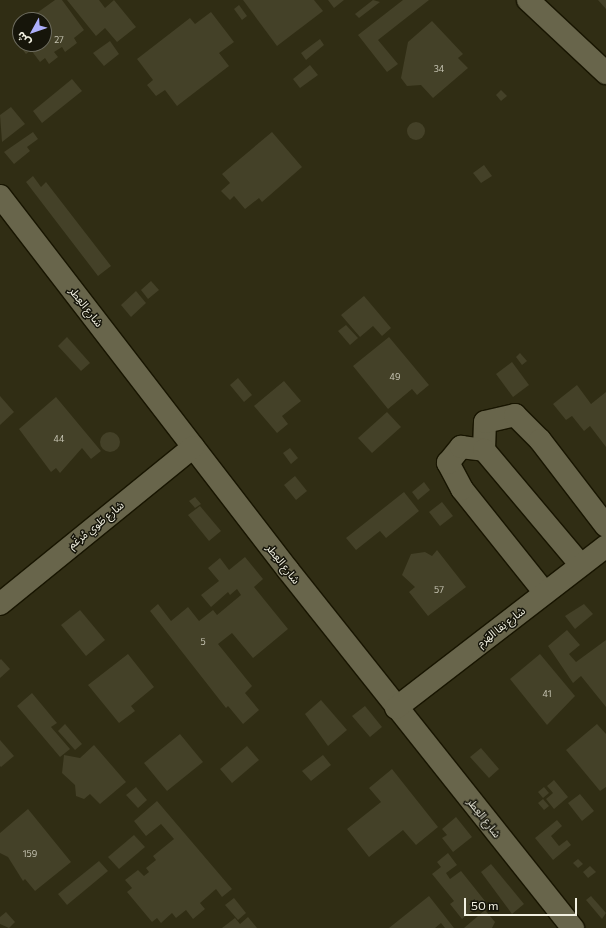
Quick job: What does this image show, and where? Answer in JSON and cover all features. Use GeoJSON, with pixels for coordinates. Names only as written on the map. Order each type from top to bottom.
{"type":"FeatureCollection","features":[{"type":"Feature","properties":{"kind":"street"},"geometry":{"type":"LineString","coordinates":[[528,0],[606,73]]}},
{"type":"Feature","properties":{"kind":"street","name":"شارع العِطر"},"geometry":{"type":"LineString","coordinates":[[0,196],[396,708],[573,928]]}},
{"type":"Feature","properties":{"kind":"street"},"geometry":{"type":"LineString","coordinates":[[581,566],[484,450],[485,422],[515,415],[540,440],[606,526]]}},
{"type":"Feature","properties":{"kind":"street","name":"شارع طَوي مُرغَم"},"geometry":{"type":"LineString","coordinates":[[0,604],[193,447]]}},
{"type":"Feature","properties":{"kind":"street"},"geometry":{"type":"LineString","coordinates":[[484,450],[461,447],[448,463],[462,489],[545,593]]}},
{"type":"Feature","properties":{"kind":"street","name":"شارع نِقا الهَرم"},"geometry":{"type":"LineString","coordinates":[[396,708],[606,546]]}},
{"type":"Feature","properties":{"kind":"building"},"geometry":{"type":"Polygon","coordinates":[[[55,0],[62,0],[84,30],[74,38],[77,43],[65,52],[62,47],[54,52],[58,57],[49,64],[45,58],[40,62],[32,52],[52,52],[52,12],[38,12],[55,0]]]}},
{"type":"Feature","properties":{"kind":"building"},"geometry":{"type":"Polygon","coordinates":[[[67,0],[99,0],[105,8],[114,0],[136,27],[117,42],[105,28],[96,36],[67,0]]]}},
{"type":"Feature","properties":{"kind":"building"},"geometry":{"type":"Polygon","coordinates":[[[243,0],[314,0],[323,11],[277,46],[243,0]]]}},
{"type":"Feature","properties":{"kind":"building"},"geometry":{"type":"Polygon","coordinates":[[[328,0],[344,0],[334,8],[328,0]]]}},
{"type":"Feature","properties":{"kind":"building"},"geometry":{"type":"Polygon","coordinates":[[[373,0],[380,2],[359,18],[355,14],[373,0]]]}},
{"type":"Feature","properties":{"kind":"building"},"geometry":{"type":"Polygon","coordinates":[[[403,0],[429,0],[378,40],[398,64],[387,72],[358,35],[403,0]]]}},
{"type":"Feature","properties":{"kind":"building"},"geometry":{"type":"Polygon","coordinates":[[[598,0],[606,0],[606,9],[598,0]]]}},
{"type":"Feature","properties":{"kind":"building"},"geometry":{"type":"Polygon","coordinates":[[[239,5],[247,16],[242,20],[234,9],[239,5]]]}},
{"type":"Feature","properties":{"kind":"building"},"geometry":{"type":"Polygon","coordinates":[[[211,12],[234,42],[219,53],[229,66],[177,106],[165,90],[156,96],[147,85],[153,80],[137,59],[190,18],[195,24],[211,12]]]}},
{"type":"Feature","properties":{"kind":"building"},"geometry":{"type":"Polygon","coordinates":[[[432,21],[463,54],[458,58],[468,68],[433,98],[421,85],[407,86],[401,78],[408,42],[432,21]]]}},
{"type":"Feature","properties":{"kind":"building"},"geometry":{"type":"Polygon","coordinates":[[[320,39],[324,45],[306,60],[301,53],[320,39]]]}},
{"type":"Feature","properties":{"kind":"building"},"geometry":{"type":"Polygon","coordinates":[[[110,41],[119,54],[104,66],[93,53],[110,41]]]}},
{"type":"Feature","properties":{"kind":"building"},"geometry":{"type":"Polygon","coordinates":[[[310,65],[318,75],[300,88],[293,79],[310,65]]]}},
{"type":"Feature","properties":{"kind":"building"},"geometry":{"type":"Polygon","coordinates":[[[72,79],[82,91],[42,123],[33,111],[72,79]]]}},
{"type":"Feature","properties":{"kind":"building"},"geometry":{"type":"Polygon","coordinates":[[[501,90],[507,96],[501,101],[496,95],[501,90]]]}},
{"type":"Feature","properties":{"kind":"building"},"geometry":{"type":"Polygon","coordinates":[[[11,107],[25,124],[2,142],[0,115],[11,107]]]}},
{"type":"Feature","properties":{"kind":"building"},"geometry":{"type":"Polygon","coordinates":[[[416,122],[422,125],[425,131],[422,137],[416,140],[410,137],[407,131],[410,125],[416,122]]]}},
{"type":"Feature","properties":{"kind":"building"},"geometry":{"type":"Polygon","coordinates":[[[33,132],[38,139],[27,147],[30,151],[14,164],[4,152],[33,132]]]}},
{"type":"Feature","properties":{"kind":"building"},"geometry":{"type":"Polygon","coordinates":[[[272,132],[302,167],[262,202],[259,198],[245,209],[234,196],[230,200],[221,191],[230,183],[222,174],[272,132]]]}},
{"type":"Feature","properties":{"kind":"building"},"geometry":{"type":"Polygon","coordinates":[[[484,165],[492,176],[481,183],[473,173],[484,165]]]}},
{"type":"Feature","properties":{"kind":"building"},"geometry":{"type":"Polygon","coordinates":[[[33,176],[41,187],[46,182],[111,266],[98,276],[26,182],[33,176]]]}},
{"type":"Feature","properties":{"kind":"building"},"geometry":{"type":"Polygon","coordinates":[[[151,281],[159,290],[148,299],[141,290],[151,281]]]}},
{"type":"Feature","properties":{"kind":"building"},"geometry":{"type":"Polygon","coordinates":[[[136,291],[146,303],[131,317],[121,305],[136,291]]]}},
{"type":"Feature","properties":{"kind":"building"},"geometry":{"type":"Polygon","coordinates":[[[364,296],[391,328],[382,336],[373,326],[360,337],[341,315],[364,296]]]}},
{"type":"Feature","properties":{"kind":"building"},"geometry":{"type":"Polygon","coordinates":[[[346,325],[358,338],[350,345],[338,331],[346,325]]]}},
{"type":"Feature","properties":{"kind":"building"},"geometry":{"type":"Polygon","coordinates":[[[67,337],[90,363],[81,371],[58,346],[67,337]]]}},
{"type":"Feature","properties":{"kind":"building"},"geometry":{"type":"Polygon","coordinates":[[[389,337],[429,385],[417,395],[412,389],[388,409],[353,366],[389,337]]]}},
{"type":"Feature","properties":{"kind":"building"},"geometry":{"type":"Polygon","coordinates":[[[520,353],[527,361],[522,365],[516,357],[520,353]]]}},
{"type":"Feature","properties":{"kind":"building"},"geometry":{"type":"Polygon","coordinates":[[[512,362],[529,385],[513,397],[496,374],[512,362]]]}},
{"type":"Feature","properties":{"kind":"building"},"geometry":{"type":"Polygon","coordinates":[[[238,378],[252,395],[244,402],[230,385],[238,378]]]}},
{"type":"Feature","properties":{"kind":"building"},"geometry":{"type":"Polygon","coordinates":[[[284,381],[301,401],[282,416],[288,424],[277,433],[254,406],[284,381]]]}},
{"type":"Feature","properties":{"kind":"building"},"geometry":{"type":"Polygon","coordinates":[[[577,385],[591,404],[606,392],[606,447],[590,426],[584,431],[572,416],[566,420],[553,404],[577,385]]]}},
{"type":"Feature","properties":{"kind":"building"},"geometry":{"type":"Polygon","coordinates":[[[0,396],[14,412],[0,425],[0,396]]]}},
{"type":"Feature","properties":{"kind":"building"},"geometry":{"type":"Polygon","coordinates":[[[56,397],[101,451],[91,459],[82,448],[60,473],[56,468],[51,472],[19,429],[56,397]]]}},
{"type":"Feature","properties":{"kind":"building"},"geometry":{"type":"Polygon","coordinates":[[[387,412],[401,427],[372,453],[358,438],[387,412]]]}},
{"type":"Feature","properties":{"kind":"building"},"geometry":{"type":"Polygon","coordinates":[[[110,432],[117,435],[120,442],[117,449],[110,452],[103,449],[100,442],[103,435],[110,432]]]}},
{"type":"Feature","properties":{"kind":"building"},"geometry":{"type":"Polygon","coordinates":[[[290,448],[298,458],[291,464],[283,453],[290,448]]]}},
{"type":"Feature","properties":{"kind":"building"},"geometry":{"type":"Polygon","coordinates":[[[295,476],[307,491],[296,500],[284,485],[295,476]]]}},
{"type":"Feature","properties":{"kind":"building"},"geometry":{"type":"Polygon","coordinates":[[[424,482],[430,490],[418,500],[412,492],[424,482]]]}},
{"type":"Feature","properties":{"kind":"building"},"geometry":{"type":"Polygon","coordinates":[[[404,492],[419,511],[386,538],[380,531],[356,550],[346,538],[404,492]]]}},
{"type":"Feature","properties":{"kind":"building"},"geometry":{"type":"Polygon","coordinates":[[[195,497],[201,504],[195,508],[189,501],[195,497]]]}},
{"type":"Feature","properties":{"kind":"building"},"geometry":{"type":"Polygon","coordinates":[[[442,502],[453,516],[440,526],[429,512],[442,502]]]}},
{"type":"Feature","properties":{"kind":"building"},"geometry":{"type":"Polygon","coordinates":[[[200,506],[221,531],[209,541],[188,515],[200,506]]]}},
{"type":"Feature","properties":{"kind":"building"},"geometry":{"type":"Polygon","coordinates":[[[437,550],[466,587],[428,616],[409,592],[415,587],[402,575],[411,554],[425,552],[432,556],[437,550]]]}},
{"type":"Feature","properties":{"kind":"building"},"geometry":{"type":"Polygon","coordinates":[[[245,557],[263,579],[254,587],[288,629],[253,658],[232,633],[218,644],[252,686],[245,693],[259,710],[243,724],[228,706],[226,708],[150,611],[158,604],[171,621],[188,607],[199,621],[213,610],[217,615],[241,595],[237,589],[230,595],[228,592],[211,607],[201,595],[219,581],[208,568],[220,558],[229,570],[245,557]]]}},
{"type":"Feature","properties":{"kind":"building"},"geometry":{"type":"Polygon","coordinates":[[[584,604],[593,614],[575,629],[565,616],[584,604]]]}},
{"type":"Feature","properties":{"kind":"building"},"geometry":{"type":"Polygon","coordinates":[[[80,610],[105,640],[86,656],[61,625],[80,610]]]}},
{"type":"Feature","properties":{"kind":"building"},"geometry":{"type":"Polygon","coordinates":[[[567,630],[580,645],[569,654],[576,662],[606,640],[606,707],[581,676],[573,683],[548,646],[567,630]]]}},
{"type":"Feature","properties":{"kind":"building"},"geometry":{"type":"Polygon","coordinates":[[[128,654],[154,687],[131,706],[135,711],[119,723],[88,685],[128,654]]]}},
{"type":"Feature","properties":{"kind":"building"},"geometry":{"type":"Polygon","coordinates":[[[540,654],[575,696],[547,725],[510,679],[540,654]]]}},
{"type":"Feature","properties":{"kind":"building"},"geometry":{"type":"Polygon","coordinates":[[[1,659],[10,669],[0,678],[0,660],[1,659]]]}},
{"type":"Feature","properties":{"kind":"building"},"geometry":{"type":"Polygon","coordinates":[[[32,693],[57,723],[51,727],[70,749],[60,757],[17,706],[32,693]]]}},
{"type":"Feature","properties":{"kind":"building"},"geometry":{"type":"Polygon","coordinates":[[[321,700],[347,730],[328,746],[305,714],[321,700]]]}},
{"type":"Feature","properties":{"kind":"building"},"geometry":{"type":"Polygon","coordinates":[[[365,706],[382,727],[370,737],[352,716],[365,706]]]}},
{"type":"Feature","properties":{"kind":"building"},"geometry":{"type":"Polygon","coordinates":[[[65,724],[82,744],[75,750],[58,731],[65,724]]]}},
{"type":"Feature","properties":{"kind":"building"},"geometry":{"type":"Polygon","coordinates":[[[597,724],[606,734],[606,787],[600,791],[566,750],[597,724]]]}},
{"type":"Feature","properties":{"kind":"building"},"geometry":{"type":"Polygon","coordinates":[[[180,734],[203,762],[167,791],[144,763],[180,734]]]}},
{"type":"Feature","properties":{"kind":"building"},"geometry":{"type":"Polygon","coordinates":[[[0,740],[14,756],[1,767],[0,766],[0,740]]]}},
{"type":"Feature","properties":{"kind":"building"},"geometry":{"type":"Polygon","coordinates":[[[94,745],[126,782],[100,804],[90,794],[84,799],[76,796],[75,785],[62,773],[64,755],[80,758],[94,745]]]}},
{"type":"Feature","properties":{"kind":"building"},"geometry":{"type":"Polygon","coordinates":[[[247,746],[259,760],[232,783],[220,769],[247,746]]]}},
{"type":"Feature","properties":{"kind":"building"},"geometry":{"type":"Polygon","coordinates":[[[481,748],[499,769],[489,778],[470,757],[481,748]]]}},
{"type":"Feature","properties":{"kind":"building"},"geometry":{"type":"Polygon","coordinates":[[[323,755],[331,765],[311,781],[302,771],[323,755]]]}},
{"type":"Feature","properties":{"kind":"building"},"geometry":{"type":"Polygon","coordinates":[[[392,769],[438,827],[416,845],[403,830],[369,857],[347,829],[381,802],[369,788],[392,769]]]}},
{"type":"Feature","properties":{"kind":"building"},"geometry":{"type":"Polygon","coordinates":[[[554,780],[568,797],[554,809],[546,799],[553,793],[547,786],[554,780]]]}},
{"type":"Feature","properties":{"kind":"building"},"geometry":{"type":"Polygon","coordinates":[[[136,787],[147,800],[138,808],[126,795],[136,787]]]}},
{"type":"Feature","properties":{"kind":"building"},"geometry":{"type":"Polygon","coordinates":[[[544,787],[549,793],[543,798],[538,792],[544,787]]]}},
{"type":"Feature","properties":{"kind":"building"},"geometry":{"type":"Polygon","coordinates":[[[580,794],[594,811],[582,821],[568,803],[580,794]]]}},
{"type":"Feature","properties":{"kind":"building"},"geometry":{"type":"Polygon","coordinates":[[[543,799],[549,806],[544,810],[538,803],[543,799]]]}},
{"type":"Feature","properties":{"kind":"building"},"geometry":{"type":"Polygon","coordinates":[[[157,801],[232,889],[222,897],[216,889],[200,903],[205,909],[193,919],[186,910],[176,918],[172,913],[161,923],[157,918],[152,922],[127,892],[132,888],[125,880],[138,870],[144,876],[149,872],[146,868],[156,860],[153,856],[174,839],[161,824],[146,836],[134,821],[157,801]]]}},
{"type":"Feature","properties":{"kind":"building"},"geometry":{"type":"Polygon","coordinates":[[[28,809],[71,862],[35,891],[25,879],[23,881],[8,857],[0,853],[0,833],[28,809]]]}},
{"type":"Feature","properties":{"kind":"building"},"geometry":{"type":"Polygon","coordinates":[[[456,817],[472,837],[453,852],[442,838],[447,835],[442,829],[456,817]]]}},
{"type":"Feature","properties":{"kind":"building"},"geometry":{"type":"Polygon","coordinates":[[[557,820],[562,826],[551,836],[559,846],[567,840],[571,845],[553,860],[535,838],[557,820]]]}},
{"type":"Feature","properties":{"kind":"building"},"geometry":{"type":"Polygon","coordinates":[[[134,835],[145,847],[119,869],[108,857],[134,835]]]}},
{"type":"Feature","properties":{"kind":"building"},"geometry":{"type":"Polygon","coordinates":[[[448,853],[457,865],[446,873],[450,879],[461,871],[485,901],[462,919],[450,904],[454,901],[432,874],[441,867],[437,862],[448,853]]]}},
{"type":"Feature","properties":{"kind":"building"},"geometry":{"type":"Polygon","coordinates":[[[578,859],[583,864],[578,868],[573,863],[578,859]]]}},
{"type":"Feature","properties":{"kind":"building"},"geometry":{"type":"Polygon","coordinates":[[[99,861],[108,871],[67,905],[58,894],[99,861]]]}},
{"type":"Feature","properties":{"kind":"building"},"geometry":{"type":"Polygon","coordinates":[[[491,864],[524,904],[512,914],[481,872],[491,864]]]}},
{"type":"Feature","properties":{"kind":"building"},"geometry":{"type":"Polygon","coordinates":[[[590,866],[596,872],[588,878],[583,872],[590,866]]]}},
{"type":"Feature","properties":{"kind":"building"},"geometry":{"type":"Polygon","coordinates":[[[429,896],[454,928],[445,928],[441,923],[435,928],[389,928],[429,896]]]}},
{"type":"Feature","properties":{"kind":"building"},"geometry":{"type":"Polygon","coordinates":[[[591,896],[606,913],[602,919],[586,900],[591,896]]]}},
{"type":"Feature","properties":{"kind":"building"},"geometry":{"type":"Polygon","coordinates":[[[234,898],[246,913],[238,920],[225,905],[234,898]]]}},
{"type":"Feature","properties":{"kind":"building"},"geometry":{"type":"Polygon","coordinates":[[[485,910],[495,922],[492,928],[464,928],[485,910]]]}},
{"type":"Feature","properties":{"kind":"building"},"geometry":{"type":"Polygon","coordinates":[[[6,912],[15,922],[9,928],[0,924],[0,917],[6,912]]]}},
{"type":"Feature","properties":{"kind":"building"},"geometry":{"type":"Polygon","coordinates":[[[248,917],[257,928],[222,928],[235,918],[240,924],[248,917]]]}}]}
